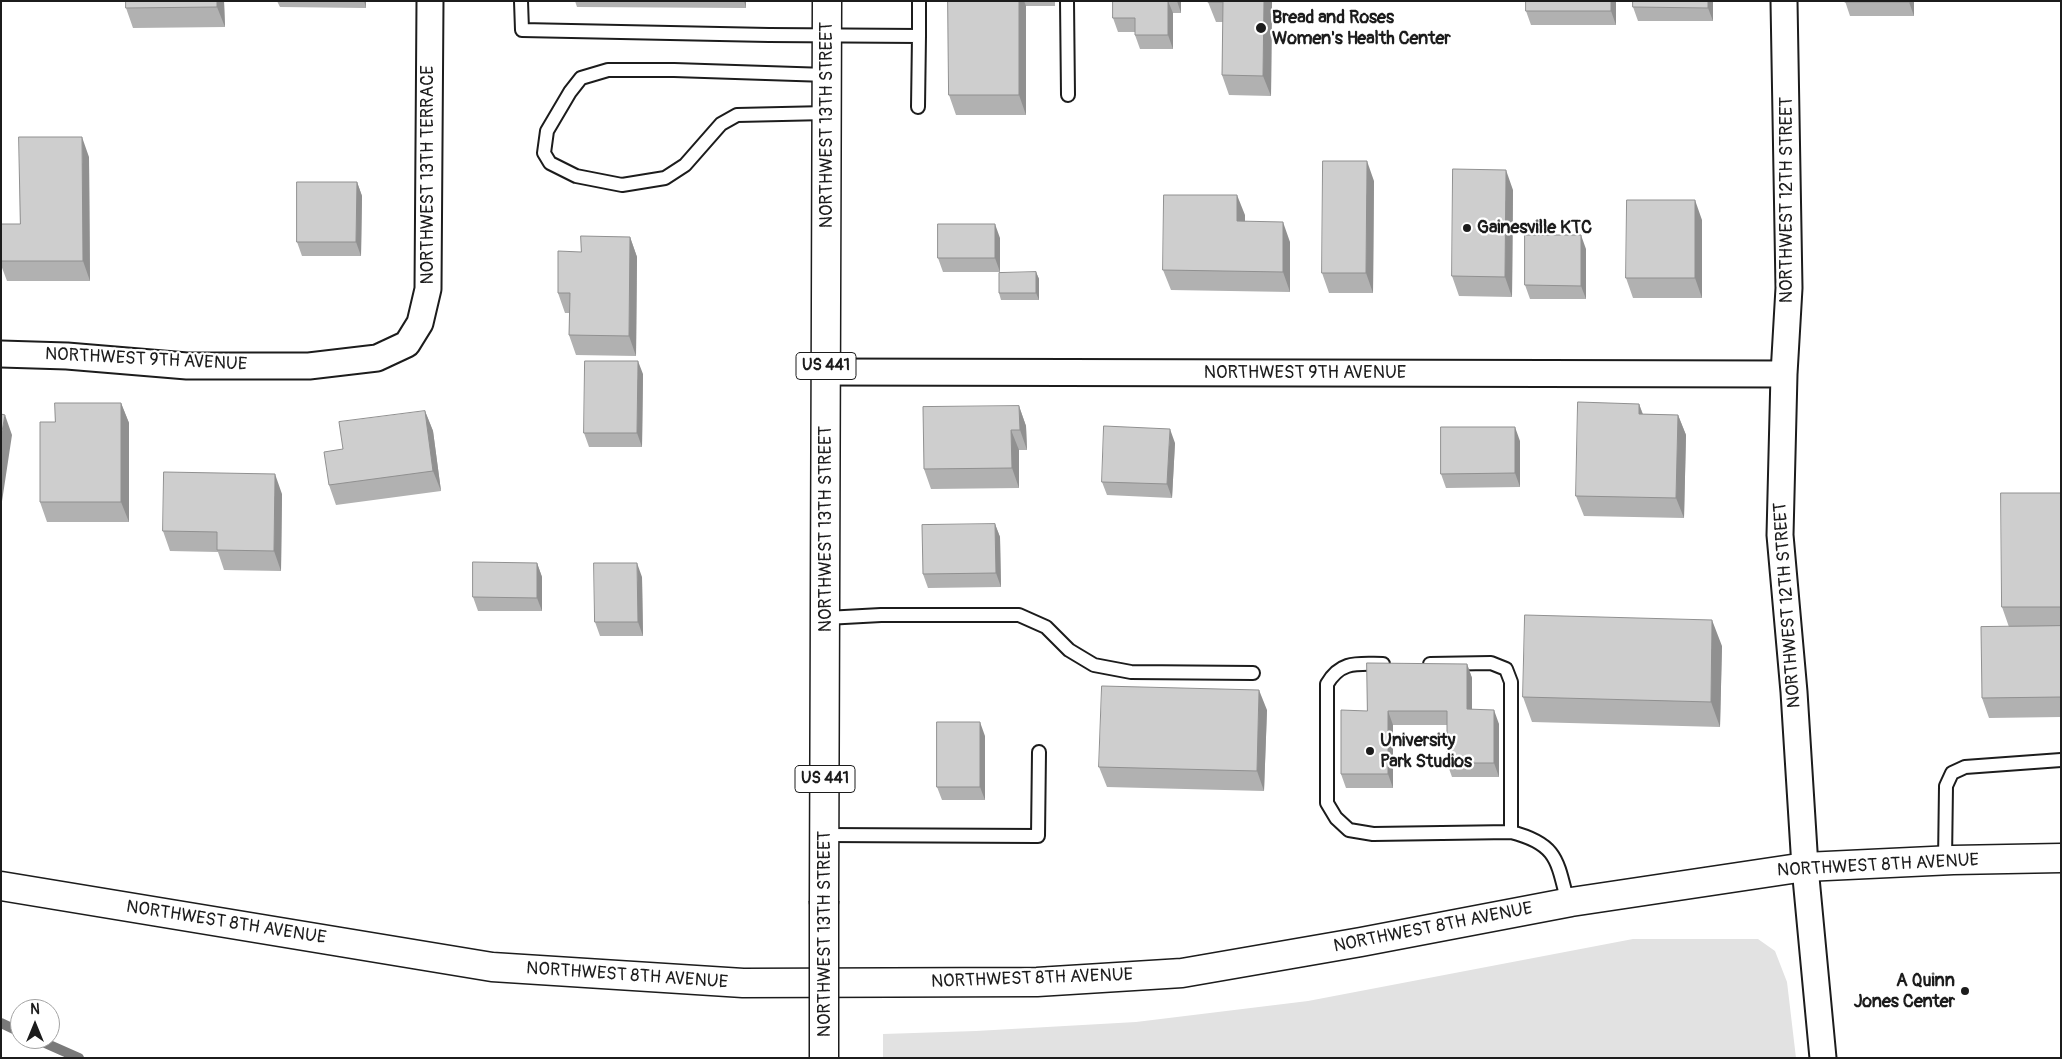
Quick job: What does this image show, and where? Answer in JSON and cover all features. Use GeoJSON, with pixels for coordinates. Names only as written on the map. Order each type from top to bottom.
{"type":"FeatureCollection","features":[{"type":"Feature","properties":{"kind":"street","name":"NORTHWEST 13TH TERRACE"},"geometry":{"type":"LineString","coordinates":[[407,344],[420,322],[428,289],[430,1]]}},
{"type":"Feature","properties":{"kind":"street","name":"NORTHWEST 13TH STREET"},"geometry":{"type":"LineString","coordinates":[[824,1058],[827,1]]}},
{"type":"Feature","properties":{"kind":"street","name":"NORTHWEST 12TH STREET"},"geometry":{"type":"LineString","coordinates":[[1784,1],[1789,288],[1784,374],[1780,535],[1794,692],[1805,867],[1823,1058]]}},
{"type":"Feature","properties":{"kind":"street","name":"NORTHWEST 9TH AVENUE"},"geometry":{"type":"LineString","coordinates":[[1,354],[67,356],[187,366],[310,366],[377,358],[407,344]]}},
{"type":"Feature","properties":{"kind":"street","name":"NORTHWEST 9TH AVENUE"},"geometry":{"type":"LineString","coordinates":[[826,372],[1784,374]]}},
{"type":"Feature","properties":{"kind":"street","name":"NORTHWEST 8TH AVENUE"},"geometry":{"type":"LineString","coordinates":[[1,886],[492,967],[743,983],[1037,982],[1182,973],[1568,903],[1805,867],[2061,858]]}},
{"type":"Feature","properties":{"kind":"lane"},"geometry":{"type":"LineString","coordinates":[[521,1],[522,30],[919,36]]}},
{"type":"Feature","properties":{"kind":"lane"},"geometry":{"type":"LineString","coordinates":[[918,107],[919,1]]}},
{"type":"Feature","properties":{"kind":"lane"},"geometry":{"type":"LineString","coordinates":[[1067,1],[1068,96]]}},
{"type":"Feature","properties":{"kind":"lane"},"geometry":{"type":"LineString","coordinates":[[827,75],[674,70],[608,70],[581,78],[570,92],[547,131],[544,153],[550,163],[576,176],[622,185],[665,178],[685,165],[721,124],[738,115],[827,113]]}},
{"type":"Feature","properties":{"kind":"lane"},"geometry":{"type":"LineString","coordinates":[[826,618],[881,615],[1019,615],[1046,627],[1069,650],[1094,665],[1131,672],[1253,673]]}},
{"type":"Feature","properties":{"kind":"lane"},"geometry":{"type":"LineString","coordinates":[[1415,664],[1491,663],[1506,670],[1511,682],[1511,832]]}},
{"type":"Feature","properties":{"kind":"lane"},"geometry":{"type":"LineString","coordinates":[[1396,664],[1348,664],[1334,672],[1327,684],[1327,803],[1336,818],[1349,830],[1373,834],[1511,832],[1531,837],[1547,848],[1556,859],[1568,903]]}},
{"type":"Feature","properties":{"kind":"lane"},"geometry":{"type":"LineString","coordinates":[[825,835],[1038,836],[1038,752]]}},
{"type":"Feature","properties":{"kind":"lane"},"geometry":{"type":"LineString","coordinates":[[1945,861],[1946,786],[1952,773],[1965,767],[2061,760]]}},
{"type":"Feature","properties":{"kind":"shaded area"},"geometry":{"type":"Polygon","coordinates":[[[1633,939],[1758,939],[1775,951],[1787,982],[1796,1058],[883,1058],[883,1034],[1136,1022],[1308,1001],[1633,939]]]}},
{"type":"Feature","properties":{"kind":"building"},"geometry":{"type":"Polygon","coordinates":[[[126,1],[217,1],[217,7],[126,8],[126,1]]]}},
{"type":"Feature","properties":{"kind":"building"},"geometry":{"type":"Polygon","coordinates":[[[948,1],[1019,1],[1019,95],[949,95],[948,1]]]}},
{"type":"Feature","properties":{"kind":"building"},"geometry":{"type":"Polygon","coordinates":[[[1113,1],[1168,1],[1168,35],[1135,35],[1135,18],[1113,18],[1113,1]]]}},
{"type":"Feature","properties":{"kind":"building"},"geometry":{"type":"Polygon","coordinates":[[[1208,1],[1264,1],[1263,76],[1222,75],[1223,2],[1208,1]]]}},
{"type":"Feature","properties":{"kind":"building"},"geometry":{"type":"Polygon","coordinates":[[[1526,1],[1611,1],[1611,11],[1526,11],[1526,1]]]}},
{"type":"Feature","properties":{"kind":"building"},"geometry":{"type":"Polygon","coordinates":[[[1633,1],[1708,1],[1708,8],[1633,7],[1633,1]]]}},
{"type":"Feature","properties":{"kind":"building"},"geometry":{"type":"Polygon","coordinates":[[[1909,1],[1909,2],[1845,2],[1909,1]]]}},
{"type":"Feature","properties":{"kind":"building"},"geometry":{"type":"Polygon","coordinates":[[[19,137],[82,137],[83,261],[1,261],[1,224],[20,224],[19,137]]]}},
{"type":"Feature","properties":{"kind":"building"},"geometry":{"type":"Polygon","coordinates":[[[1323,161],[1367,161],[1366,273],[1322,273],[1323,161]]]}},
{"type":"Feature","properties":{"kind":"building"},"geometry":{"type":"Polygon","coordinates":[[[1453,169],[1506,170],[1505,277],[1452,276],[1453,169]]]}},
{"type":"Feature","properties":{"kind":"building"},"geometry":{"type":"Polygon","coordinates":[[[297,182],[357,182],[356,242],[297,242],[297,182]]]}},
{"type":"Feature","properties":{"kind":"building"},"geometry":{"type":"Polygon","coordinates":[[[1164,195],[1237,195],[1237,221],[1283,222],[1283,272],[1163,270],[1164,195]]]}},
{"type":"Feature","properties":{"kind":"building"},"geometry":{"type":"Polygon","coordinates":[[[1627,200],[1695,200],[1695,278],[1626,278],[1627,200]]]}},
{"type":"Feature","properties":{"kind":"building"},"geometry":{"type":"Polygon","coordinates":[[[938,224],[995,224],[995,258],[938,258],[938,224]]]}},
{"type":"Feature","properties":{"kind":"building"},"geometry":{"type":"Polygon","coordinates":[[[1525,235],[1581,235],[1581,286],[1525,285],[1525,235]]]}},
{"type":"Feature","properties":{"kind":"building"},"geometry":{"type":"Polygon","coordinates":[[[581,236],[630,237],[629,336],[569,335],[570,293],[558,293],[558,251],[581,252],[581,236]]]}},
{"type":"Feature","properties":{"kind":"building"},"geometry":{"type":"Polygon","coordinates":[[[1036,272],[1036,293],[999,293],[999,273],[1036,272]]]}},
{"type":"Feature","properties":{"kind":"building"},"geometry":{"type":"Polygon","coordinates":[[[585,361],[638,361],[637,433],[584,433],[585,361]]]}},
{"type":"Feature","properties":{"kind":"building"},"geometry":{"type":"Polygon","coordinates":[[[1578,402],[1639,404],[1639,414],[1678,415],[1676,498],[1576,496],[1578,402]]]}},
{"type":"Feature","properties":{"kind":"building"},"geometry":{"type":"Polygon","coordinates":[[[55,403],[121,403],[121,502],[40,502],[40,422],[55,422],[55,403]]]}},
{"type":"Feature","properties":{"kind":"building"},"geometry":{"type":"Polygon","coordinates":[[[1019,406],[1020,430],[1011,430],[1012,468],[924,469],[923,407],[1019,406]]]}},
{"type":"Feature","properties":{"kind":"building"},"geometry":{"type":"Polygon","coordinates":[[[425,411],[433,471],[329,485],[324,452],[343,449],[339,422],[425,411]]]}},
{"type":"Feature","properties":{"kind":"building"},"geometry":{"type":"Polygon","coordinates":[[[1,414],[5,415],[1,437],[1,414]]]}},
{"type":"Feature","properties":{"kind":"building"},"geometry":{"type":"Polygon","coordinates":[[[1104,426],[1170,429],[1167,484],[1102,482],[1104,426]]]}},
{"type":"Feature","properties":{"kind":"building"},"geometry":{"type":"Polygon","coordinates":[[[1441,427],[1515,427],[1515,473],[1441,474],[1441,427]]]}},
{"type":"Feature","properties":{"kind":"building"},"geometry":{"type":"Polygon","coordinates":[[[164,472],[275,474],[274,551],[217,550],[217,532],[163,531],[164,472]]]}},
{"type":"Feature","properties":{"kind":"building"},"geometry":{"type":"Polygon","coordinates":[[[2001,493],[2061,493],[2061,607],[2002,607],[2001,493]]]}},
{"type":"Feature","properties":{"kind":"building"},"geometry":{"type":"Polygon","coordinates":[[[995,524],[996,573],[923,574],[922,525],[995,524]]]}},
{"type":"Feature","properties":{"kind":"building"},"geometry":{"type":"Polygon","coordinates":[[[473,562],[537,563],[537,598],[473,597],[473,562]]]}},
{"type":"Feature","properties":{"kind":"building"},"geometry":{"type":"Polygon","coordinates":[[[594,563],[637,563],[638,622],[595,622],[594,563]]]}},
{"type":"Feature","properties":{"kind":"building"},"geometry":{"type":"Polygon","coordinates":[[[1525,615],[1712,620],[1711,702],[1523,697],[1525,615]]]}},
{"type":"Feature","properties":{"kind":"building"},"geometry":{"type":"Polygon","coordinates":[[[2061,626],[2061,697],[1982,698],[1981,627],[2061,626]]]}},
{"type":"Feature","properties":{"kind":"building","name":"University Park Studios"},"geometry":{"type":"Polygon","coordinates":[[[1367,663],[1467,664],[1467,709],[1494,710],[1494,763],[1447,763],[1447,711],[1388,711],[1388,774],[1341,774],[1341,710],[1367,711],[1367,663]]]}},
{"type":"Feature","properties":{"kind":"building"},"geometry":{"type":"Polygon","coordinates":[[[1102,686],[1259,690],[1257,771],[1099,767],[1102,686]]]}},
{"type":"Feature","properties":{"kind":"building"},"geometry":{"type":"Polygon","coordinates":[[[937,722],[980,722],[980,787],[937,787],[937,722]]]}},
{"type":"Feature","properties":{"kind":"waterway"},"geometry":{"type":"LineString","coordinates":[[1,1023],[10,1027]]}},
{"type":"Feature","properties":{"kind":"waterway"},"geometry":{"type":"LineString","coordinates":[[59,1049],[79,1058]]}},
{"type":"Feature","properties":{"kind":"place","name":"Bread and Roses Women's Health Center"},"geometry":{"type":"Point","coordinates":[1261,28]}},
{"type":"Feature","properties":{"kind":"place","name":"Gainesville KTC"},"geometry":{"type":"Point","coordinates":[1467,228]}},
{"type":"Feature","properties":{"kind":"place","name":"University Park Studios"},"geometry":{"type":"Point","coordinates":[1370,751]}},
{"type":"Feature","properties":{"kind":"place","name":"A Quinn Jones Center"},"geometry":{"type":"Point","coordinates":[1965,991]}}]}
